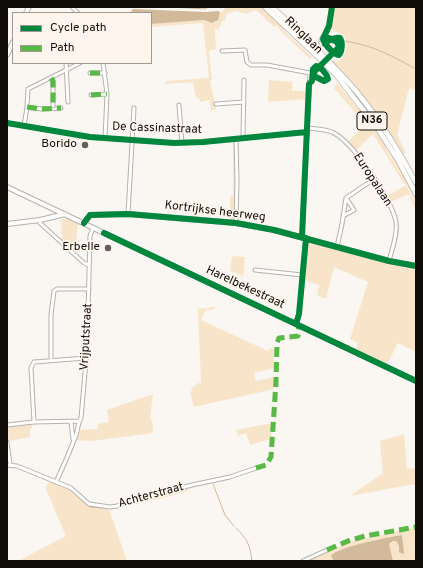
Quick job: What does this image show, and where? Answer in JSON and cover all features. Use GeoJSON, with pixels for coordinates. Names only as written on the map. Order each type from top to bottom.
{"type":"FeatureCollection","features":[{"type":"Feature","properties":{"kind":"main road","name":"Ringlaan"},"geometry":{"type":"LineString","coordinates":[[265,7],[337,76],[378,129],[398,160],[416,194]]}},
{"type":"Feature","properties":{"kind":"main road","name":"Ringlaan"},"geometry":{"type":"LineString","coordinates":[[272,7],[327,59],[356,91],[385,130],[416,183]]}},
{"type":"Feature","properties":{"kind":"street"},"geometry":{"type":"LineString","coordinates":[[321,44],[321,39],[329,26],[332,7]]}},
{"type":"Feature","properties":{"kind":"street"},"geometry":{"type":"LineString","coordinates":[[7,55],[12,44]]}},
{"type":"Feature","properties":{"kind":"street"},"geometry":{"type":"LineString","coordinates":[[222,51],[245,50],[247,62],[250,65],[267,64],[310,73],[302,275],[299,314],[296,324]]}},
{"type":"Feature","properties":{"kind":"street"},"geometry":{"type":"LineString","coordinates":[[66,64],[68,102]]}},
{"type":"Feature","properties":{"kind":"street"},"geometry":{"type":"LineString","coordinates":[[24,126],[28,90],[78,64]]}},
{"type":"Feature","properties":{"kind":"street"},"geometry":{"type":"LineString","coordinates":[[103,64],[107,94],[105,138]]}},
{"type":"Feature","properties":{"kind":"street"},"geometry":{"type":"LineString","coordinates":[[90,73],[105,73]]}},
{"type":"Feature","properties":{"kind":"street"},"geometry":{"type":"LineString","coordinates":[[51,78],[54,108]]}},
{"type":"Feature","properties":{"kind":"street"},"geometry":{"type":"LineString","coordinates":[[243,138],[244,80]]}},
{"type":"Feature","properties":{"kind":"street"},"geometry":{"type":"LineString","coordinates":[[91,95],[107,94]]}},
{"type":"Feature","properties":{"kind":"street"},"geometry":{"type":"LineString","coordinates":[[216,104],[244,102]]}},
{"type":"Feature","properties":{"kind":"street","name":"De Cassinastraat"},"geometry":{"type":"LineString","coordinates":[[179,105],[182,143]]}},
{"type":"Feature","properties":{"kind":"street"},"geometry":{"type":"LineString","coordinates":[[27,107],[41,109],[61,108]]}},
{"type":"Feature","properties":{"kind":"street"},"geometry":{"type":"LineString","coordinates":[[128,214],[134,108]]}},
{"type":"Feature","properties":{"kind":"street","name":"De Cassinastraat"},"geometry":{"type":"LineString","coordinates":[[7,123],[105,138],[182,143],[236,139],[307,130]]}},
{"type":"Feature","properties":{"kind":"street","name":"Europalaan"},"geometry":{"type":"LineString","coordinates":[[307,130],[328,131],[339,136],[360,159],[385,196],[396,221],[396,228],[389,261]]}},
{"type":"Feature","properties":{"kind":"street"},"geometry":{"type":"LineString","coordinates":[[236,139],[236,223]]}},
{"type":"Feature","properties":{"kind":"street"},"geometry":{"type":"LineString","coordinates":[[337,247],[346,198],[374,179]]}},
{"type":"Feature","properties":{"kind":"street","name":"Harelbekestraat"},"geometry":{"type":"LineString","coordinates":[[7,186],[416,381]]}},
{"type":"Feature","properties":{"kind":"street"},"geometry":{"type":"LineString","coordinates":[[343,216],[354,210],[346,198]]}},
{"type":"Feature","properties":{"kind":"street"},"geometry":{"type":"LineString","coordinates":[[7,224],[40,220],[65,214]]}},
{"type":"Feature","properties":{"kind":"street","name":"Kortrijkse heerweg"},"geometry":{"type":"LineString","coordinates":[[84,223],[90,215],[128,214],[236,223],[274,230],[389,261],[416,266]]}},
{"type":"Feature","properties":{"kind":"street"},"geometry":{"type":"LineString","coordinates":[[40,220],[40,223],[58,240],[84,263],[89,265]]}},
{"type":"Feature","properties":{"kind":"street","name":"Vrijputstraat"},"geometry":{"type":"LineString","coordinates":[[56,482],[72,445],[78,428],[78,421],[81,418],[86,358],[90,236],[94,228]]}},
{"type":"Feature","properties":{"kind":"street"},"geometry":{"type":"LineString","coordinates":[[255,270],[302,275]]}},
{"type":"Feature","properties":{"kind":"street"},"geometry":{"type":"LineString","coordinates":[[51,360],[51,314],[54,291],[57,289],[89,290]]}},
{"type":"Feature","properties":{"kind":"street"},"geometry":{"type":"LineString","coordinates":[[34,422],[32,365],[34,362],[86,358]]}},
{"type":"Feature","properties":{"kind":"street"},"geometry":{"type":"LineString","coordinates":[[7,426],[34,422],[78,421]]}},
{"type":"Feature","properties":{"kind":"street","name":"Vrijputstraat"},"geometry":{"type":"LineString","coordinates":[[71,422],[73,432],[72,445]]}},
{"type":"Feature","properties":{"kind":"street"},"geometry":{"type":"LineString","coordinates":[[7,442],[8,464]]}},
{"type":"Feature","properties":{"kind":"street","name":"Achterstraat"},"geometry":{"type":"LineString","coordinates":[[8,464],[24,468],[71,488],[89,504],[110,507],[192,485],[230,477],[256,468]]}},
{"type":"Feature","properties":{"kind":"street"},"geometry":{"type":"LineString","coordinates":[[303,561],[327,550]]}},
{"type":"Feature","properties":{"kind":"shaded area"},"geometry":{"type":"Polygon","coordinates":[[[226,7],[262,7],[285,28],[283,30],[312,57],[310,59],[276,25],[274,27],[256,10],[246,14],[235,11],[226,14],[226,19],[222,21],[219,29],[215,29],[216,49],[209,51],[212,80],[210,81],[216,109],[211,110],[210,100],[200,102],[199,98],[196,98],[193,82],[165,84],[167,81],[209,78],[203,23],[152,27],[152,24],[205,20],[213,23],[226,7]]]}},
{"type":"Feature","properties":{"kind":"shaded area"},"geometry":{"type":"Polygon","coordinates":[[[334,7],[416,7],[416,91],[409,88],[397,135],[406,153],[402,155],[330,61],[339,61],[344,55],[346,46],[344,35],[330,29],[334,7]]]}},
{"type":"Feature","properties":{"kind":"shaded area"},"geometry":{"type":"Polygon","coordinates":[[[133,9],[206,12],[219,11],[220,13],[218,20],[212,23],[204,20],[152,24],[152,12],[131,12],[133,9]]]}},
{"type":"Feature","properties":{"kind":"shaded area"},"geometry":{"type":"Polygon","coordinates":[[[269,80],[293,82],[292,91],[307,91],[307,99],[268,102],[269,80]]]}},
{"type":"Feature","properties":{"kind":"shaded area"},"geometry":{"type":"Polygon","coordinates":[[[337,83],[358,109],[360,108],[379,135],[408,182],[416,202],[406,183],[404,184],[373,134],[356,150],[348,142],[365,124],[334,88],[337,83]],[[387,148],[386,149],[404,179],[387,148]]]}},
{"type":"Feature","properties":{"kind":"shaded area"},"geometry":{"type":"Polygon","coordinates":[[[233,141],[235,220],[230,219],[230,197],[233,196],[233,141]]]}},
{"type":"Feature","properties":{"kind":"shaded area"},"geometry":{"type":"Polygon","coordinates":[[[406,185],[416,205],[416,211],[409,194],[391,202],[387,196],[406,185]]]}},
{"type":"Feature","properties":{"kind":"shaded area"},"geometry":{"type":"Polygon","coordinates":[[[60,219],[68,219],[78,224],[75,250],[71,249],[60,239],[63,235],[61,234],[62,225],[60,219]]]}},
{"type":"Feature","properties":{"kind":"shaded area"},"geometry":{"type":"Polygon","coordinates":[[[308,241],[389,264],[416,270],[416,352],[398,343],[387,364],[356,349],[358,343],[350,339],[368,282],[334,267],[326,299],[317,295],[319,285],[304,280],[308,241]]]}},
{"type":"Feature","properties":{"kind":"shaded area"},"geometry":{"type":"Polygon","coordinates":[[[232,256],[245,257],[243,276],[230,271],[232,256]]]}},
{"type":"Feature","properties":{"kind":"shaded area"},"geometry":{"type":"Polygon","coordinates":[[[215,307],[214,310],[211,309],[210,311],[206,309],[201,320],[268,351],[270,348],[274,349],[274,368],[254,373],[256,381],[275,377],[274,389],[194,407],[191,392],[197,384],[201,382],[198,309],[215,307]]]}},
{"type":"Feature","properties":{"kind":"shaded area"},"geometry":{"type":"Polygon","coordinates":[[[153,394],[150,418],[152,420],[153,433],[91,441],[76,440],[80,430],[98,429],[98,424],[109,422],[107,410],[153,394]]]}},
{"type":"Feature","properties":{"kind":"shaded area"},"geometry":{"type":"Polygon","coordinates":[[[273,423],[271,439],[250,445],[246,433],[238,436],[236,430],[273,423]]]}},
{"type":"Feature","properties":{"kind":"shaded area"},"geometry":{"type":"Polygon","coordinates":[[[32,424],[32,428],[30,429],[30,437],[9,441],[7,430],[10,427],[32,424]]]}},
{"type":"Feature","properties":{"kind":"shaded area"},"geometry":{"type":"Polygon","coordinates":[[[404,434],[407,469],[416,468],[416,488],[414,484],[350,496],[383,473],[380,441],[404,434]]]}},
{"type":"Feature","properties":{"kind":"shaded area"},"geometry":{"type":"Polygon","coordinates":[[[50,482],[70,490],[88,505],[108,508],[187,488],[188,491],[163,498],[109,509],[127,561],[18,561],[66,536],[45,487],[50,482]]]}},
{"type":"Feature","properties":{"kind":"shaded area"},"geometry":{"type":"Polygon","coordinates":[[[416,528],[416,561],[393,561],[389,544],[396,541],[399,546],[399,552],[404,553],[402,535],[343,549],[331,556],[334,561],[306,561],[352,541],[416,528]]]}},
{"type":"Feature","properties":{"kind":"shaded area"},"geometry":{"type":"Polygon","coordinates":[[[402,535],[403,554],[399,552],[399,546],[396,541],[389,544],[393,561],[334,561],[331,556],[352,546],[402,535]]]}},
{"type":"Feature","properties":{"kind":"waterway"},"geometry":{"type":"LineString","coordinates":[[170,7],[206,9],[208,7]]}},
{"type":"Feature","properties":{"kind":"waterway"},"geometry":{"type":"LineString","coordinates":[[345,41],[374,48],[416,69]]}},
{"type":"Feature","properties":{"kind":"waterway"},"geometry":{"type":"LineString","coordinates":[[213,484],[225,515],[234,526]]}},
{"type":"Feature","properties":{"kind":"waterway"},"geometry":{"type":"LineString","coordinates":[[90,507],[106,508]]}},
{"type":"Feature","properties":{"kind":"waterway"},"geometry":{"type":"LineString","coordinates":[[236,528],[248,543],[252,561]]}},
{"type":"Feature","properties":{"kind":"marked path"},"geometry":{"type":"LineString","coordinates":[[90,73],[105,73]]}},
{"type":"Feature","properties":{"kind":"marked path"},"geometry":{"type":"LineString","coordinates":[[51,78],[53,81],[53,108]]}},
{"type":"Feature","properties":{"kind":"marked path"},"geometry":{"type":"LineString","coordinates":[[91,95],[107,94]]}},
{"type":"Feature","properties":{"kind":"marked path"},"geometry":{"type":"LineString","coordinates":[[27,107],[41,109],[61,108]]}},
{"type":"Feature","properties":{"kind":"marked path"},"geometry":{"type":"LineString","coordinates":[[256,468],[266,465],[271,457],[277,343],[279,338],[298,336],[299,325]]}},
{"type":"Feature","properties":{"kind":"marked path"},"geometry":{"type":"LineString","coordinates":[[327,550],[365,536],[416,527]]}},
{"type":"Feature","properties":{"kind":"cycle path"},"geometry":{"type":"LineString","coordinates":[[302,237],[309,84],[312,81],[313,69],[316,66],[318,67],[320,68],[324,71],[328,79],[324,81],[313,74],[315,71],[339,47],[337,42],[329,38],[324,40],[324,41],[324,42],[325,44],[332,51],[333,53],[335,54],[339,55],[342,47],[340,38],[335,38],[333,39],[331,40],[326,42],[325,42],[324,41],[323,40],[329,26],[332,7]]}},
{"type":"Feature","properties":{"kind":"cycle path"},"geometry":{"type":"LineString","coordinates":[[7,123],[90,137],[174,143],[203,142],[307,132]]}},
{"type":"Feature","properties":{"kind":"cycle path"},"geometry":{"type":"LineString","coordinates":[[84,223],[90,215],[128,214],[236,223],[274,230],[389,261],[416,266]]}},
{"type":"Feature","properties":{"kind":"cycle path"},"geometry":{"type":"LineString","coordinates":[[104,233],[416,381]]}},
{"type":"Feature","properties":{"kind":"cycle path"},"geometry":{"type":"LineString","coordinates":[[296,324],[299,314],[306,238]]}},
{"type":"Feature","properties":{"kind":"place","name":"Borido"},"geometry":{"type":"Point","coordinates":[85,145]}},
{"type":"Feature","properties":{"kind":"place","name":"Erbelle"},"geometry":{"type":"Point","coordinates":[108,248]}}]}
